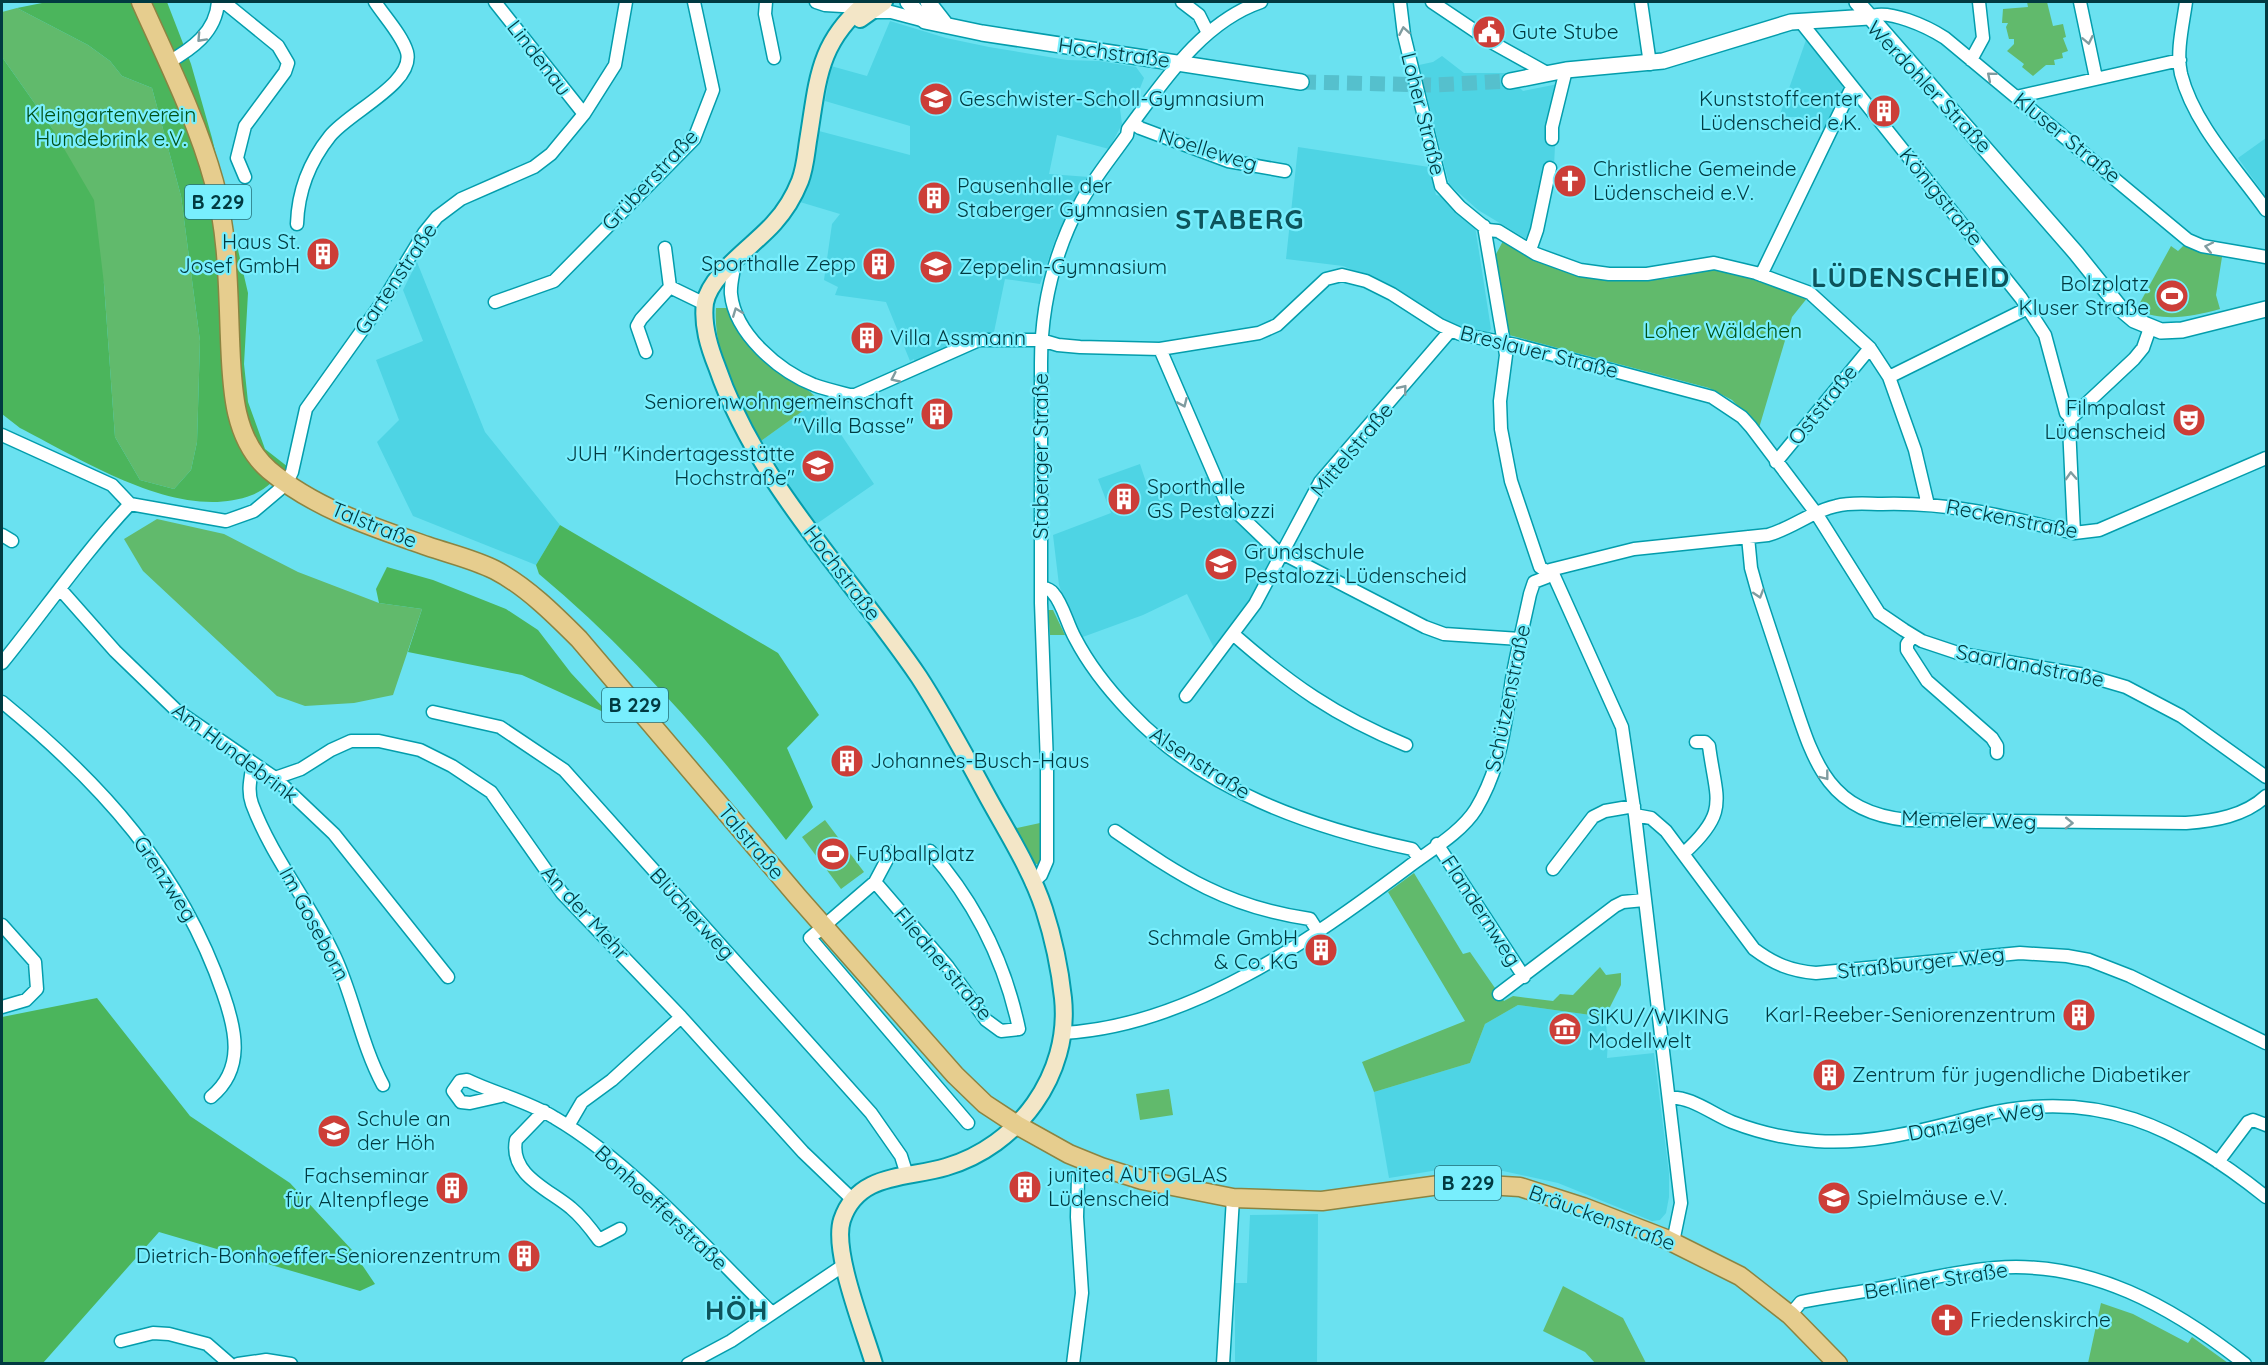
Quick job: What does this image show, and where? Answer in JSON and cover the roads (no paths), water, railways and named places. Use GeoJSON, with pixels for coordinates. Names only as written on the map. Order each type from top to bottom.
{"type":"FeatureCollection","features":[{"type":"Feature","properties":{"kind":"main road","name":"Talstraße"},"geometry":{"type":"LineString","coordinates":[[141,2],[192,119],[216,193],[227,268],[231,358],[237,416],[251,447],[266,468],[286,484],[317,502],[374,527],[464,556],[498,571],[549,611],[579,639],[823,925],[955,1075],[989,1107],[1017,1125]]}},
{"type":"Feature","properties":{"kind":"main road"},"geometry":{"type":"LineString","coordinates":[[705,304],[713,285],[775,223],[791,201],[799,183],[822,61],[831,42],[865,7],[884,2]]}},
{"type":"Feature","properties":{"kind":"main road","name":"Hochstraße"},"geometry":{"type":"LineString","coordinates":[[705,304],[707,336],[714,361],[731,403],[753,446],[778,489],[892,640],[938,706],[1032,883],[1045,910],[1063,999],[1064,1033],[1054,1067],[1044,1089],[1017,1125],[990,1146],[961,1162],[870,1185],[852,1199]]}},
{"type":"Feature","properties":{"kind":"main road","name":"Bräuckenstraße"},"geometry":{"type":"LineString","coordinates":[[1017,1125],[1069,1154],[1101,1167],[1181,1189],[1233,1198],[1322,1201],[1442,1184],[1502,1184],[1583,1207],[1673,1242],[1740,1276],[1790,1315],[1838,1364]]}},
{"type":"Feature","properties":{"kind":"main road"},"geometry":{"type":"LineString","coordinates":[[852,1199],[842,1220],[840,1233],[844,1264],[874,1364]]}},
{"type":"Feature","properties":{"kind":"street"},"geometry":{"type":"LineString","coordinates":[[167,63],[186,52],[203,37],[213,23],[218,2]]}},
{"type":"Feature","properties":{"kind":"street"},"geometry":{"type":"LineString","coordinates":[[224,2],[278,46],[288,63],[285,72],[245,126],[237,158],[244,177]]}},
{"type":"Feature","properties":{"kind":"street"},"geometry":{"type":"LineString","coordinates":[[297,224],[297,209],[307,174],[322,147],[353,113],[387,90],[405,71],[407,52],[375,2]]}},
{"type":"Feature","properties":{"kind":"street","name":"Lindenau"},"geometry":{"type":"LineString","coordinates":[[495,2],[584,114]]}},
{"type":"Feature","properties":{"kind":"street","name":"Gartenstraße"},"geometry":{"type":"LineString","coordinates":[[286,484],[292,472],[306,409],[376,310],[424,233],[437,217],[461,199],[547,159],[584,114],[615,65],[626,2]]}},
{"type":"Feature","properties":{"kind":"street","name":"Grüberstraße"},"geometry":{"type":"LineString","coordinates":[[495,302],[554,281],[694,139],[713,90],[694,2]]}},
{"type":"Feature","properties":{"kind":"street"},"geometry":{"type":"LineString","coordinates":[[766,2],[765,14],[774,58]]}},
{"type":"Feature","properties":{"kind":"street","name":"Hochstraße"},"geometry":{"type":"LineString","coordinates":[[908,2],[930,8],[946,25],[1055,45],[1181,63],[1208,33],[1243,9],[1262,2]]}},
{"type":"Feature","properties":{"kind":"street"},"geometry":{"type":"LineString","coordinates":[[1182,2],[1199,15],[1208,33]]}},
{"type":"Feature","properties":{"kind":"street","name":"Loher Straße"},"geometry":{"type":"LineString","coordinates":[[1400,2],[1404,35],[1442,186],[1460,207],[1484,226],[1530,250],[1568,266],[1597,273],[1663,273],[1714,262],[1761,275],[1810,293],[1870,348],[1889,377],[1915,450],[1928,505]]}},
{"type":"Feature","properties":{"kind":"street"},"geometry":{"type":"LineString","coordinates":[[1432,2],[1493,43],[1547,73]]}},
{"type":"Feature","properties":{"kind":"street"},"geometry":{"type":"LineString","coordinates":[[1641,2],[1650,64]]}},
{"type":"Feature","properties":{"kind":"street"},"geometry":{"type":"LineString","coordinates":[[1857,2],[1869,17]]}},
{"type":"Feature","properties":{"kind":"street"},"geometry":{"type":"LineString","coordinates":[[1971,60],[1983,38],[1979,2]]}},
{"type":"Feature","properties":{"kind":"street"},"geometry":{"type":"LineString","coordinates":[[2080,2],[2096,78]]}},
{"type":"Feature","properties":{"kind":"street"},"geometry":{"type":"LineString","coordinates":[[2186,2],[2180,60],[2188,92],[2203,122],[2266,210]]}},
{"type":"Feature","properties":{"kind":"street"},"geometry":{"type":"LineString","coordinates":[[821,3],[891,12],[930,8]]}},
{"type":"Feature","properties":{"kind":"street"},"geometry":{"type":"LineString","coordinates":[[821,3],[835,16],[841,30]]}},
{"type":"Feature","properties":{"kind":"street","name":"Kluser Straße"},"geometry":{"type":"LineString","coordinates":[[1869,17],[1879,14],[1893,15],[1933,30],[2181,236],[2202,246],[2266,257]]}},
{"type":"Feature","properties":{"kind":"street","name":"Werdohler Straße"},"geometry":{"type":"LineString","coordinates":[[1510,81],[1527,80],[1547,73],[1566,70],[1650,64],[1800,21],[1869,17],[1999,163],[2121,309],[2150,328],[2161,331],[2182,330],[2266,309]]}},
{"type":"Feature","properties":{"kind":"street","name":"Königstraße"},"geometry":{"type":"LineString","coordinates":[[1800,21],[1941,195],[1951,211],[2028,308],[2045,334],[2066,413],[2071,418]]}},
{"type":"Feature","properties":{"kind":"street"},"geometry":{"type":"LineString","coordinates":[[2016,97],[2180,60]]}},
{"type":"Feature","properties":{"kind":"street"},"geometry":{"type":"LineString","coordinates":[[1181,63],[1301,82]]}},
{"type":"Feature","properties":{"kind":"street","name":"Staberger Straße"},"geometry":{"type":"LineString","coordinates":[[1032,883],[1041,875],[1047,861],[1047,764],[1041,587],[1041,340],[1048,288],[1080,204],[1133,123],[1181,63]]}},
{"type":"Feature","properties":{"kind":"street"},"geometry":{"type":"LineString","coordinates":[[1552,139],[1552,127],[1566,70]]}},
{"type":"Feature","properties":{"kind":"street"},"geometry":{"type":"LineString","coordinates":[[1761,275],[1852,87]]}},
{"type":"Feature","properties":{"kind":"street","name":"Noelleweg"},"geometry":{"type":"LineString","coordinates":[[1133,123],[1140,128],[1228,161],[1286,171]]}},
{"type":"Feature","properties":{"kind":"street"},"geometry":{"type":"LineString","coordinates":[[1530,250],[1537,230],[1550,168]]}},
{"type":"Feature","properties":{"kind":"street"},"geometry":{"type":"LineString","coordinates":[[1484,226],[1506,355],[1500,401],[1505,452],[1511,481],[1540,567],[1554,576],[1622,727],[1681,1203],[1673,1242]]}},
{"type":"Feature","properties":{"kind":"street"},"geometry":{"type":"LineString","coordinates":[[646,352],[638,326],[641,319],[670,287],[665,248]]}},
{"type":"Feature","properties":{"kind":"street","name":"Breslauer Straße"},"geometry":{"type":"LineString","coordinates":[[735,261],[731,287],[733,302],[740,321],[757,344],[791,373],[811,384],[850,395],[855,395],[979,340],[1041,340],[1080,347],[1160,349],[1263,332],[1277,325],[1323,282],[1337,275],[1351,276],[1392,294],[1450,331],[1503,342],[1712,397],[1742,417],[1816,513],[1879,613],[1912,636]]}},
{"type":"Feature","properties":{"kind":"street"},"geometry":{"type":"LineString","coordinates":[[670,287],[705,304]]}},
{"type":"Feature","properties":{"kind":"street"},"geometry":{"type":"LineString","coordinates":[[1889,377],[2028,308]]}},
{"type":"Feature","properties":{"kind":"street"},"geometry":{"type":"LineString","coordinates":[[2074,534],[2069,426],[2071,418],[2134,359],[2143,348],[2150,328]]}},
{"type":"Feature","properties":{"kind":"street","name":"Mittelstraße"},"geometry":{"type":"LineString","coordinates":[[1186,696],[1255,604],[1320,482],[1450,331]]}},
{"type":"Feature","properties":{"kind":"street","name":"Oststraße"},"geometry":{"type":"LineString","coordinates":[[1776,462],[1870,348]]}},
{"type":"Feature","properties":{"kind":"street"},"geometry":{"type":"LineString","coordinates":[[1160,349],[1226,502],[1281,553],[1425,627],[1444,634],[1520,639]]}},
{"type":"Feature","properties":{"kind":"street"},"geometry":{"type":"LineString","coordinates":[[2,435],[112,485],[130,504],[226,521],[254,511],[286,484]]}},
{"type":"Feature","properties":{"kind":"street","name":"Reckenstraße"},"geometry":{"type":"LineString","coordinates":[[1816,513],[1837,506],[1928,505],[1983,511],[2074,534],[2107,528],[2266,458]]}},
{"type":"Feature","properties":{"kind":"street"},"geometry":{"type":"LineString","coordinates":[[2,663],[61,590],[73,570],[130,504]]}},
{"type":"Feature","properties":{"kind":"street","name":"Schützenstraße"},"geometry":{"type":"LineString","coordinates":[[1064,1033],[1111,1027],[1198,999],[1252,972],[1317,930],[1419,858],[1470,818],[1496,771],[1520,639],[1534,582],[1547,577],[1556,568],[1634,549],[1748,537],[1782,531],[1816,513]]}},
{"type":"Feature","properties":{"kind":"street","name":"Memeler Weg"},"geometry":{"type":"LineString","coordinates":[[1748,537],[1751,568],[1758,593],[1808,747],[1828,782],[1866,810],[1907,820],[2186,824],[2217,820],[2235,814],[2246,810],[2266,796]]}},
{"type":"Feature","properties":{"kind":"street","name":"Alsenstraße"},"geometry":{"type":"LineString","coordinates":[[1041,587],[1054,594],[1071,631],[1096,674],[1129,712],[1173,749],[1220,781],[1267,805],[1317,825],[1412,849],[1419,858]]}},
{"type":"Feature","properties":{"kind":"street","name":"Am Hundebrink"},"geometry":{"type":"LineString","coordinates":[[61,590],[115,651],[176,710],[275,778],[334,834],[448,977]]}},
{"type":"Feature","properties":{"kind":"street"},"geometry":{"type":"LineString","coordinates":[[1233,634],[1316,701],[1359,725],[1406,745]]}},
{"type":"Feature","properties":{"kind":"street"},"geometry":{"type":"LineString","coordinates":[[1912,636],[1907,644],[1907,650],[1927,681],[1992,738],[1997,746],[1997,753]]}},
{"type":"Feature","properties":{"kind":"street","name":"Saarlandstraße"},"geometry":{"type":"LineString","coordinates":[[1912,636],[1961,654],[2085,675],[2126,687],[2181,716],[2266,777]]}},
{"type":"Feature","properties":{"kind":"street","name":"Grenzweg"},"geometry":{"type":"LineString","coordinates":[[2,702],[32,727],[120,813],[158,861],[189,911],[209,952],[236,1041],[234,1062],[229,1075],[222,1089],[211,1097]]}},
{"type":"Feature","properties":{"kind":"street","name":"Blücherweg"},"geometry":{"type":"LineString","coordinates":[[432,712],[500,728],[564,770],[871,1113],[896,1147],[907,1174]]}},
{"type":"Feature","properties":{"kind":"street","name":"An der Mehr"},"geometry":{"type":"LineString","coordinates":[[275,778],[301,769],[331,750],[351,741],[364,740],[420,750],[452,766],[490,792],[562,893],[681,1017],[803,1152],[852,1199]]}},
{"type":"Feature","properties":{"kind":"street"},"geometry":{"type":"LineString","coordinates":[[1684,853],[1708,829],[1718,808],[1709,746],[1705,742],[1696,742]]}},
{"type":"Feature","properties":{"kind":"street","name":"Im Goseborn"},"geometry":{"type":"LineString","coordinates":[[253,764],[249,786],[252,803],[278,856],[335,956],[354,1005],[371,1063],[383,1085]]}},
{"type":"Feature","properties":{"kind":"street"},"geometry":{"type":"LineString","coordinates":[[1552,869],[1593,817],[1605,811],[1634,810]]}},
{"type":"Feature","properties":{"kind":"street","name":"Straßburger Weg"},"geometry":{"type":"LineString","coordinates":[[1634,810],[1658,823],[1684,853],[1754,949],[1791,970],[1816,973],[2020,953],[2067,956],[2089,960],[2130,976],[2266,1043]]}},
{"type":"Feature","properties":{"kind":"street"},"geometry":{"type":"LineString","coordinates":[[1115,831],[1170,869],[1209,891],[1267,912],[1310,919],[1317,930]]}},
{"type":"Feature","properties":{"kind":"street","name":"Flandernweg"},"geometry":{"type":"LineString","coordinates":[[1437,844],[1524,977]]}},
{"type":"Feature","properties":{"kind":"street","name":"Fliednerstraße"},"geometry":{"type":"LineString","coordinates":[[875,882],[948,968],[986,1020],[1001,1031],[1019,1029],[1005,977],[983,926],[946,868],[930,851]]}},
{"type":"Feature","properties":{"kind":"street"},"geometry":{"type":"LineString","coordinates":[[891,852],[875,882],[810,938],[968,1123]]}},
{"type":"Feature","properties":{"kind":"street"},"geometry":{"type":"LineString","coordinates":[[1499,994],[1616,906],[1623,902],[1644,900]]}},
{"type":"Feature","properties":{"kind":"street"},"geometry":{"type":"LineString","coordinates":[[2,925],[34,962],[37,977],[37,989],[26,1000],[2,1007]]}},
{"type":"Feature","properties":{"kind":"street"},"geometry":{"type":"LineString","coordinates":[[568,1126],[582,1102],[612,1080],[681,1017]]}},
{"type":"Feature","properties":{"kind":"street","name":"Bonhoefferstraße"},"geometry":{"type":"LineString","coordinates":[[501,1096],[544,1112],[568,1126],[636,1181],[772,1313]]}},
{"type":"Feature","properties":{"kind":"street","name":"Danziger Weg"},"geometry":{"type":"LineString","coordinates":[[1669,1098],[1682,1099],[1753,1129],[1797,1138],[1836,1142],[1889,1138],[2025,1107],[2091,1108],[2153,1124],[2192,1144],[2266,1197]]}},
{"type":"Feature","properties":{"kind":"street","name":"Bonhoefferstraße"},"geometry":{"type":"LineString","coordinates":[[544,1112],[516,1140],[516,1157],[522,1169],[572,1208],[599,1240],[620,1228]]}},
{"type":"Feature","properties":{"kind":"street"},"geometry":{"type":"LineString","coordinates":[[2218,1162],[2248,1122],[2253,1120],[2266,1125]]}},
{"type":"Feature","properties":{"kind":"street"},"geometry":{"type":"LineString","coordinates":[[1073,1364],[1082,1293],[1077,1216],[1078,1177]]}},
{"type":"Feature","properties":{"kind":"street"},"geometry":{"type":"LineString","coordinates":[[1223,1364],[1233,1198]]}},
{"type":"Feature","properties":{"kind":"street"},"geometry":{"type":"LineString","coordinates":[[688,1364],[731,1341],[844,1264]]}},
{"type":"Feature","properties":{"kind":"street","name":"Berliner Straße"},"geometry":{"type":"LineString","coordinates":[[1790,1315],[1801,1302],[1967,1272],[1996,1268],[2064,1271],[2114,1284],[2164,1308],[2200,1330],[2245,1364]]}},
{"type":"Feature","properties":{"kind":"street"},"geometry":{"type":"LineString","coordinates":[[121,1341],[153,1333],[169,1334],[207,1344],[230,1364]]}},
{"type":"Feature","properties":{"kind":"street"},"geometry":{"type":"LineString","coordinates":[[238,1364],[266,1360],[291,1364]]}},
{"type":"Feature","properties":{"kind":"tunnel"},"geometry":{"type":"LineString","coordinates":[[1301,82],[1434,85],[1510,81]]}},
{"type":"Feature","properties":{"kind":"place","name":"Gute Stube"},"geometry":{"type":"Point","coordinates":[1489,32]}},
{"type":"Feature","properties":{"kind":"place","name":"Geschwister-Scholl-Gymnasium"},"geometry":{"type":"Point","coordinates":[936,99]}},
{"type":"Feature","properties":{"kind":"place","name":"Kunststoffcenter Lüdenscheid e.K."},"geometry":{"type":"Point","coordinates":[1884,111]}},
{"type":"Feature","properties":{"kind":"place","name":"Christliche Gemeinde Lüdenscheid e.V."},"geometry":{"type":"Point","coordinates":[1570,181]}},
{"type":"Feature","properties":{"kind":"place","name":"Pausenhalle der Staberger Gymnasien"},"geometry":{"type":"Point","coordinates":[934,198]}},
{"type":"Feature","properties":{"kind":"place","name":"Haus St. Josef GmbH"},"geometry":{"type":"Point","coordinates":[323,254]}},
{"type":"Feature","properties":{"kind":"place","name":"Sporthalle Zepp"},"geometry":{"type":"Point","coordinates":[879,264]}},
{"type":"Feature","properties":{"kind":"place","name":"Zeppelin-Gymnasium"},"geometry":{"type":"Point","coordinates":[936,267]}},
{"type":"Feature","properties":{"kind":"place","name":"Bolzplatz Kluser Straße"},"geometry":{"type":"Point","coordinates":[2172,296]}},
{"type":"Feature","properties":{"kind":"place","name":"Villa Assmann"},"geometry":{"type":"Point","coordinates":[867,338]}},
{"type":"Feature","properties":{"kind":"place","name":"Seniorenwohngemeinschaft \"Villa Basse\""},"geometry":{"type":"Point","coordinates":[937,414]}},
{"type":"Feature","properties":{"kind":"place","name":"Filmpalast Lüdenscheid"},"geometry":{"type":"Point","coordinates":[2189,420]}},
{"type":"Feature","properties":{"kind":"place","name":"JUH \"Kindertagesstätte Hochstraße\""},"geometry":{"type":"Point","coordinates":[818,466]}},
{"type":"Feature","properties":{"kind":"place","name":"Sporthalle GS Pestalozzi"},"geometry":{"type":"Point","coordinates":[1124,499]}},
{"type":"Feature","properties":{"kind":"place","name":"Grundschule Pestalozzi Lüdenscheid"},"geometry":{"type":"Point","coordinates":[1221,564]}},
{"type":"Feature","properties":{"kind":"place","name":"Johannes-Busch-Haus"},"geometry":{"type":"Point","coordinates":[847,761]}},
{"type":"Feature","properties":{"kind":"place","name":"Fußballplatz"},"geometry":{"type":"Point","coordinates":[833,854]}},
{"type":"Feature","properties":{"kind":"place","name":"Schmale GmbH & Co. KG"},"geometry":{"type":"Point","coordinates":[1321,950]}},
{"type":"Feature","properties":{"kind":"place","name":"Karl-Reeber-Seniorenzentrum"},"geometry":{"type":"Point","coordinates":[2079,1015]}},
{"type":"Feature","properties":{"kind":"place","name":"SIKU//WIKING Modellwelt"},"geometry":{"type":"Point","coordinates":[1565,1029]}},
{"type":"Feature","properties":{"kind":"place","name":"Zentrum für jugendliche Diabetiker"},"geometry":{"type":"Point","coordinates":[1829,1075]}},
{"type":"Feature","properties":{"kind":"place","name":"Schule an der Höh"},"geometry":{"type":"Point","coordinates":[334,1131]}},
{"type":"Feature","properties":{"kind":"place","name":"junited AUTOGLAS Lüdenscheid"},"geometry":{"type":"Point","coordinates":[1025,1187]}},
{"type":"Feature","properties":{"kind":"place","name":"Fachseminar für Altenpflege"},"geometry":{"type":"Point","coordinates":[452,1188]}},
{"type":"Feature","properties":{"kind":"place","name":"Spielmäuse e.V."},"geometry":{"type":"Point","coordinates":[1834,1198]}},
{"type":"Feature","properties":{"kind":"place","name":"Dietrich-Bonhoeffer-Seniorenzentrum"},"geometry":{"type":"Point","coordinates":[524,1256]}},
{"type":"Feature","properties":{"kind":"place","name":"Friedenskirche"},"geometry":{"type":"Point","coordinates":[1947,1320]}},
{"type":"Feature","properties":{"kind":"district","name":"STABERG"},"geometry":{"type":"Point","coordinates":[1240,220]}},
{"type":"Feature","properties":{"kind":"district","name":"LÜDENSCHEID"},"geometry":{"type":"Point","coordinates":[1911,278]}},
{"type":"Feature","properties":{"kind":"district","name":"HÖH"},"geometry":{"type":"Point","coordinates":[737,1311]}},
{"type":"Feature","properties":{"kind":"park label","name":"Kleingartenverein Hundebrink e.V."},"geometry":{"type":"Point","coordinates":[111,127]}},
{"type":"Feature","properties":{"kind":"park label","name":"Loher Wäldchen"},"geometry":{"type":"Point","coordinates":[1723,331]}}]}
